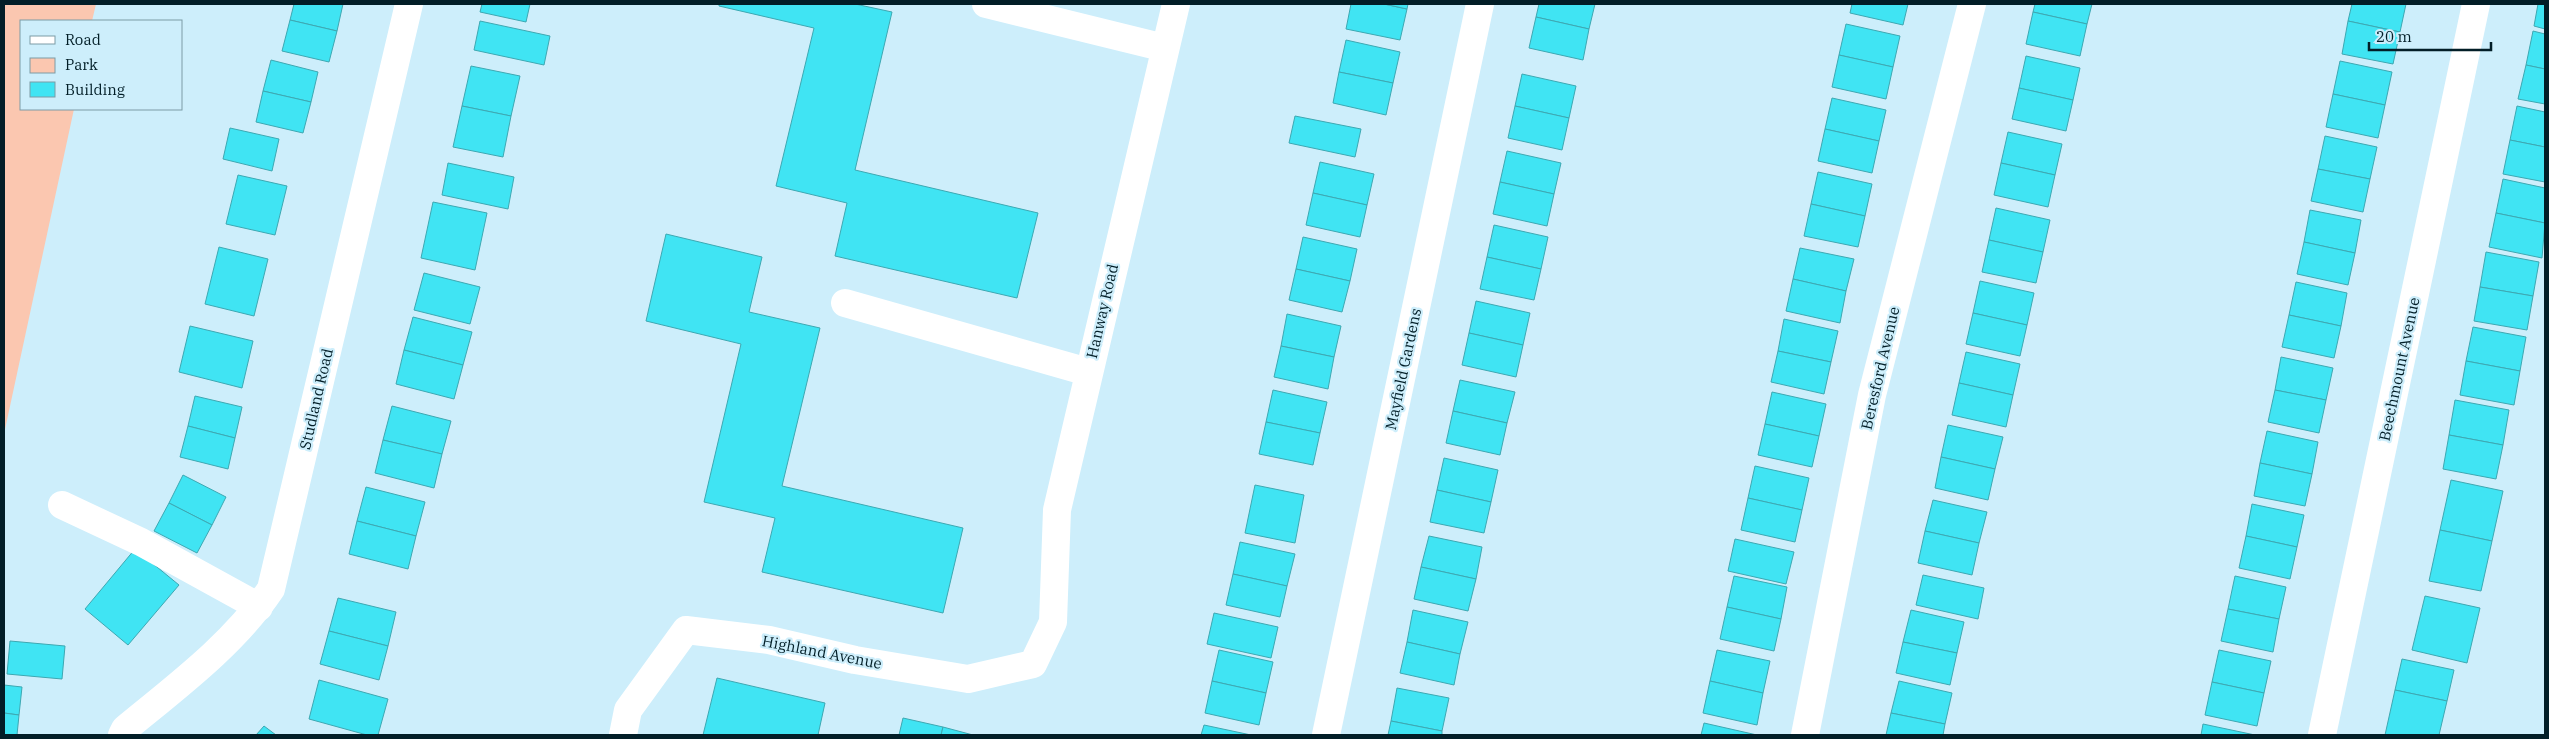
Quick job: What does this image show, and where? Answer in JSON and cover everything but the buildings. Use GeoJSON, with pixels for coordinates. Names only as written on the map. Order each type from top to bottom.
{"type":"FeatureCollection","features":[{"type":"Feature","properties":{"kind":"street","name":"Studland Road"},"geometry":{"type":"LineString","coordinates":[[122,735],[125,729],[198,668],[259,607],[271,589],[409,4]]}},
{"type":"Feature","properties":{"kind":"street"},"geometry":{"type":"LineString","coordinates":[[986,4],[1165,48]]}},
{"type":"Feature","properties":{"kind":"street","name":"Hanway Road"},"geometry":{"type":"LineString","coordinates":[[1053,622],[1057,510],[1176,4]]}},
{"type":"Feature","properties":{"kind":"street","name":"Mayfield Gardens"},"geometry":{"type":"LineString","coordinates":[[1326,735],[1480,4]]}},
{"type":"Feature","properties":{"kind":"street","name":"Beresford Avenue"},"geometry":{"type":"LineString","coordinates":[[1805,735],[1872,395],[1972,4]]}},
{"type":"Feature","properties":{"kind":"street","name":"Beechmount Avenue"},"geometry":{"type":"LineString","coordinates":[[2322,735],[2476,4]]}},
{"type":"Feature","properties":{"kind":"street"},"geometry":{"type":"LineString","coordinates":[[845,304],[1088,372]]}},
{"type":"Feature","properties":{"kind":"street"},"geometry":{"type":"LineString","coordinates":[[62,505],[141,542],[259,607]]}},
{"type":"Feature","properties":{"kind":"street","name":"Highland Avenue"},"geometry":{"type":"LineString","coordinates":[[623,735],[628,710],[686,630],[769,640],[855,660],[968,679],[1034,664],[1053,622]]}},
{"type":"Feature","properties":{"kind":"green space"},"geometry":{"type":"Polygon","coordinates":[[[4,4],[96,4],[92,20],[20,20],[20,110],[74,110],[4,434],[4,4]]]}}]}
